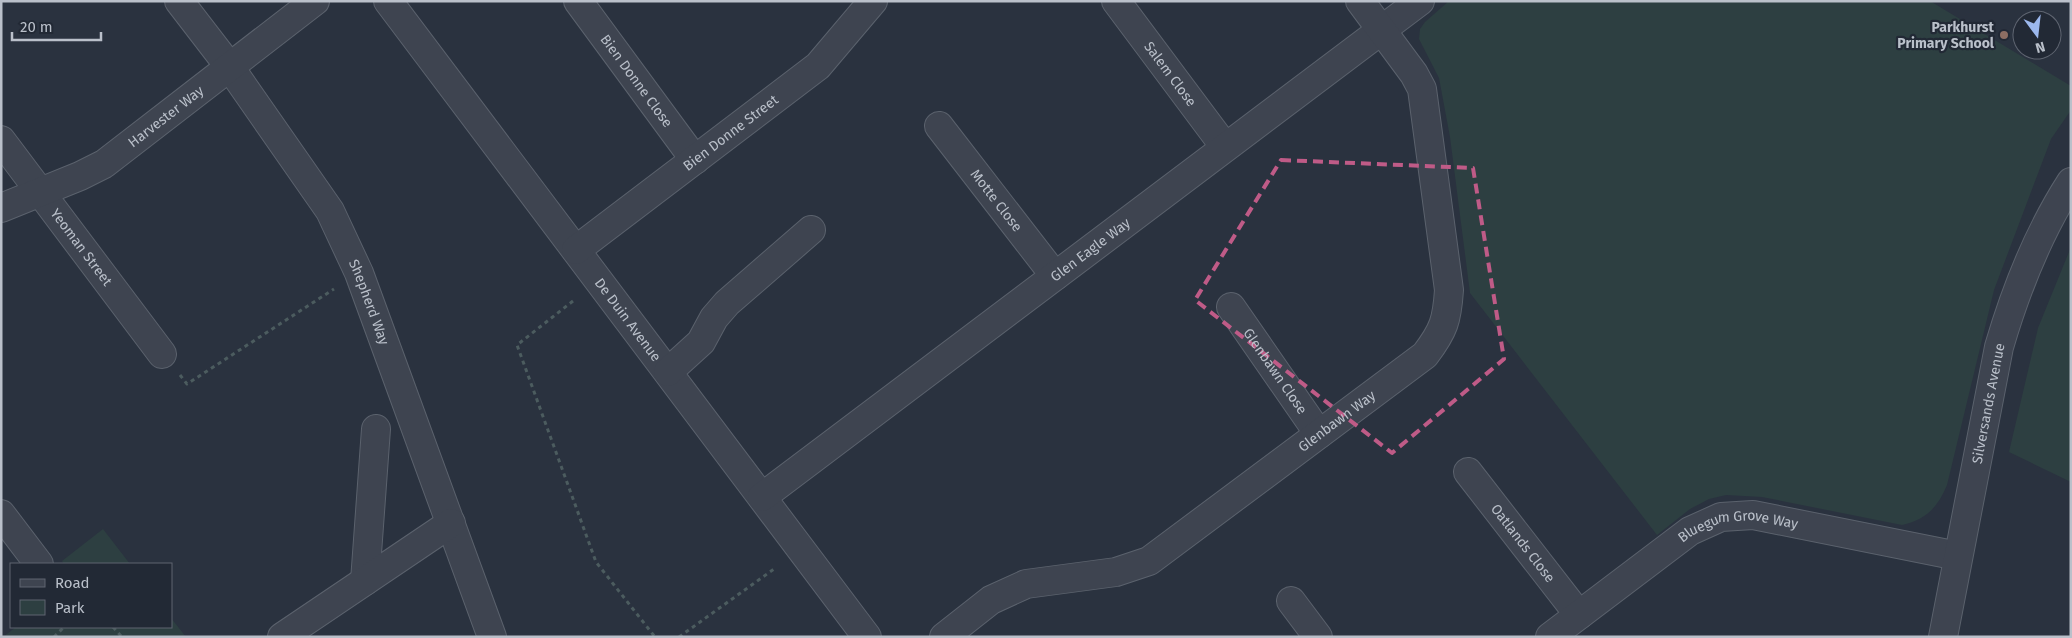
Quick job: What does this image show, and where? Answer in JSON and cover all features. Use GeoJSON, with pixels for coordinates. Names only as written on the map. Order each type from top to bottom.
{"type":"FeatureCollection","features":[{"type":"Feature","properties":{"kind":"street","name":"Shepherd Way"},"geometry":{"type":"LineString","coordinates":[[179,1],[229,66],[330,211],[360,273],[492,637]]}},
{"type":"Feature","properties":{"kind":"street","name":"Harvester Way"},"geometry":{"type":"LineString","coordinates":[[1,208],[80,176],[104,164],[315,1]]}},
{"type":"Feature","properties":{"kind":"street","name":"De Duin Avenue"},"geometry":{"type":"LineString","coordinates":[[388,1],[867,637]]}},
{"type":"Feature","properties":{"kind":"street","name":"Bien Donne Close"},"geometry":{"type":"LineString","coordinates":[[578,1],[695,160]]}},
{"type":"Feature","properties":{"kind":"street","name":"Salem Close"},"geometry":{"type":"LineString","coordinates":[[1116,1],[1225,148]]}},
{"type":"Feature","properties":{"kind":"street","name":"Glenbawn Way"},"geometry":{"type":"LineString","coordinates":[[944,637],[991,600],[1026,584],[1116,572],[1149,561],[1425,355],[1439,336],[1448,314],[1449,290],[1422,89],[1414,74],[1360,1]]}},
{"type":"Feature","properties":{"kind":"street","name":"Glen Eagle Way"},"geometry":{"type":"LineString","coordinates":[[762,497],[1420,1]]}},
{"type":"Feature","properties":{"kind":"street","name":"Bien Donne Street"},"geometry":{"type":"LineString","coordinates":[[576,250],[818,66],[862,5]]}},
{"type":"Feature","properties":{"kind":"street","name":"Motte Close"},"geometry":{"type":"LineString","coordinates":[[939,126],[1055,276]]}},
{"type":"Feature","properties":{"kind":"street","name":"Yeoman Street"},"geometry":{"type":"LineString","coordinates":[[1,140],[162,354]]}},
{"type":"Feature","properties":{"kind":"street","name":"Silversands Avenue"},"geometry":{"type":"LineString","coordinates":[[1943,637],[1999,347],[2012,305],[2046,225],[2071,182]]}},
{"type":"Feature","properties":{"kind":"street"},"geometry":{"type":"LineString","coordinates":[[668,372],[701,342],[714,318],[727,303],[811,230]]}},
{"type":"Feature","properties":{"kind":"street","name":"Glenbawn Close"},"geometry":{"type":"LineString","coordinates":[[1231,307],[1320,434]]}},
{"type":"Feature","properties":{"kind":"street"},"geometry":{"type":"LineString","coordinates":[[365,581],[376,429]]}},
{"type":"Feature","properties":{"kind":"street","name":"Oatlands Close"},"geometry":{"type":"LineString","coordinates":[[1468,472],[1579,615]]}},
{"type":"Feature","properties":{"kind":"street"},"geometry":{"type":"LineString","coordinates":[[1,514],[38,563]]}},
{"type":"Feature","properties":{"kind":"street","name":"Bluegum Grove Way"},"geometry":{"type":"LineString","coordinates":[[1550,637],[1690,530],[1721,517],[1753,515],[1958,556]]}},
{"type":"Feature","properties":{"kind":"street"},"geometry":{"type":"LineString","coordinates":[[282,637],[451,523]]}},
{"type":"Feature","properties":{"kind":"street"},"geometry":{"type":"LineString","coordinates":[[1291,601],[1318,637]]}},
{"type":"Feature","properties":{"kind":"path"},"geometry":{"type":"LineString","coordinates":[[162,354],[187,384],[360,273]]}},
{"type":"Feature","properties":{"kind":"path"},"geometry":{"type":"LineString","coordinates":[[573,301],[516,344],[596,562],[655,637]]}},
{"type":"Feature","properties":{"kind":"path"},"geometry":{"type":"LineString","coordinates":[[680,637],[774,569]]}},
{"type":"Feature","properties":{"kind":"path"},"geometry":{"type":"LineString","coordinates":[[54,637],[63,628]]}},
{"type":"Feature","properties":{"kind":"highlighted area"},"geometry":{"type":"Polygon","coordinates":[[[1281,160],[1473,168],[1504,359],[1392,453],[1195,300],[1281,160]]]}},
{"type":"Feature","properties":{"kind":"green space"},"geometry":{"type":"Polygon","coordinates":[[[1449,1],[1930,1],[2012,50],[2012,60],[2028,60],[2071,86],[2071,110],[2051,139],[1994,290],[1947,485],[1935,506],[1918,520],[1902,525],[1762,497],[1726,495],[1709,499],[1690,509],[1657,535],[1470,293],[1450,137],[1439,78],[1419,39],[1420,29],[1425,22],[1449,1]]]}},
{"type":"Feature","properties":{"kind":"green space"},"geometry":{"type":"Polygon","coordinates":[[[2071,247],[2071,482],[2009,452],[2038,328],[2071,247]]]}},
{"type":"Feature","properties":{"kind":"green space"},"geometry":{"type":"Polygon","coordinates":[[[103,529],[129,563],[63,563],[62,561],[103,529]]]}},
{"type":"Feature","properties":{"kind":"green space"},"geometry":{"type":"Polygon","coordinates":[[[172,619],[186,637],[3,637],[15,628],[172,628],[172,619]]]}},
{"type":"Feature","properties":{"kind":"place","name":"Parkhurst Primary School"},"geometry":{"type":"Point","coordinates":[2004,35]}}]}
